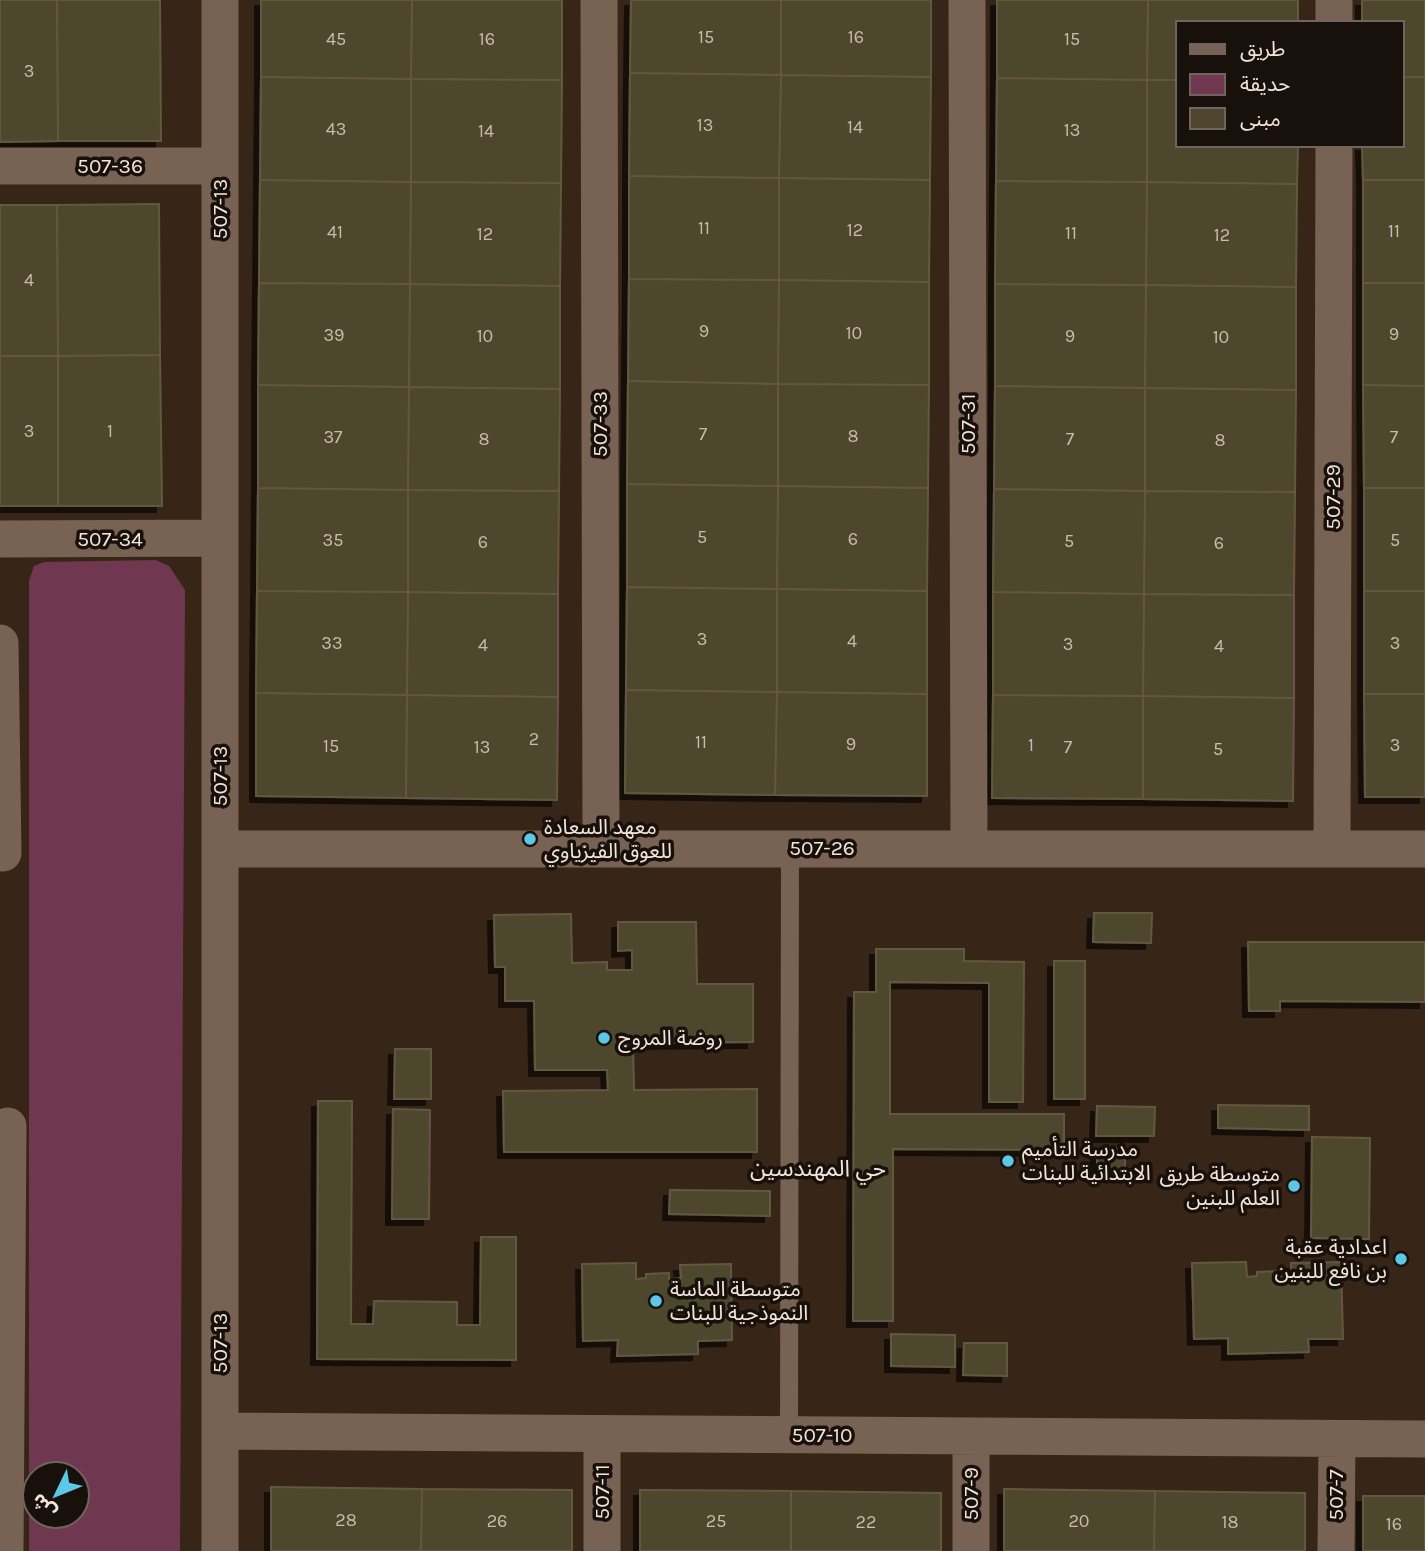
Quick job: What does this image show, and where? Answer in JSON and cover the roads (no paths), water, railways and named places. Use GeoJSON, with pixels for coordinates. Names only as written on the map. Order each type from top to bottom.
{"type":"FeatureCollection","features":[{"type":"Feature","properties":{"kind":"street","name":"507-13"},"geometry":{"type":"LineString","coordinates":[[219,1551],[220,0]]}},
{"type":"Feature","properties":{"kind":"street","name":"507-33"},"geometry":{"type":"LineString","coordinates":[[598,0],[601,849]]}},
{"type":"Feature","properties":{"kind":"street","name":"507-31"},"geometry":{"type":"LineString","coordinates":[[967,0],[969,849]]}},
{"type":"Feature","properties":{"kind":"street"},"geometry":{"type":"LineString","coordinates":[[1334,0],[1334,21]]}},
{"type":"Feature","properties":{"kind":"street","name":"507-29"},"geometry":{"type":"LineString","coordinates":[[1332,848],[1334,147]]}},
{"type":"Feature","properties":{"kind":"street","name":"507-36"},"geometry":{"type":"LineString","coordinates":[[0,166],[220,166]]}},
{"type":"Feature","properties":{"kind":"street","name":"507-34"},"geometry":{"type":"LineString","coordinates":[[0,539],[220,538]]}},
{"type":"Feature","properties":{"kind":"street"},"geometry":{"type":"LineString","coordinates":[[0,643],[3,852]]}},
{"type":"Feature","properties":{"kind":"street","name":"507-26"},"geometry":{"type":"LineString","coordinates":[[220,849],[1425,849]]}},
{"type":"Feature","properties":{"kind":"street"},"geometry":{"type":"LineString","coordinates":[[5,1551],[8,1126]]}},
{"type":"Feature","properties":{"kind":"street","name":"507-10"},"geometry":{"type":"LineString","coordinates":[[220,1431],[1425,1439]]}},
{"type":"Feature","properties":{"kind":"street","name":"507-11"},"geometry":{"type":"LineString","coordinates":[[602,1434],[602,1551]]}},
{"type":"Feature","properties":{"kind":"street","name":"507-9"},"geometry":{"type":"LineString","coordinates":[[971,1436],[971,1551]]}},
{"type":"Feature","properties":{"kind":"street","name":"507-7"},"geometry":{"type":"LineString","coordinates":[[1336,1551],[1337,1439]]}},
{"type":"Feature","properties":{"kind":"lane"},"geometry":{"type":"LineString","coordinates":[[789,1435],[790,848]]}},
{"type":"Feature","properties":{"kind":"place","name":"معهد السعادة للعوق الفيزياوي"},"geometry":{"type":"Point","coordinates":[530,839]}},
{"type":"Feature","properties":{"kind":"place","name":"روضة المروج"},"geometry":{"type":"Point","coordinates":[604,1038]}},
{"type":"Feature","properties":{"kind":"place","name":"مدرسة التأميم الابتدائية للبنات"},"geometry":{"type":"Point","coordinates":[1008,1161]}},
{"type":"Feature","properties":{"kind":"place","name":"متوسطة طريق العلم للبنين"},"geometry":{"type":"Point","coordinates":[1294,1186]}},
{"type":"Feature","properties":{"kind":"place","name":"اعدادية عقبة بن نافع للبنين"},"geometry":{"type":"Point","coordinates":[1401,1259]}},
{"type":"Feature","properties":{"kind":"place","name":"متوسطة الماسة النموذجية للبنات"},"geometry":{"type":"Point","coordinates":[656,1301]}},
{"type":"Feature","properties":{"kind":"district","name":"حي المهندسين"},"geometry":{"type":"Point","coordinates":[818,1168]}}]}
